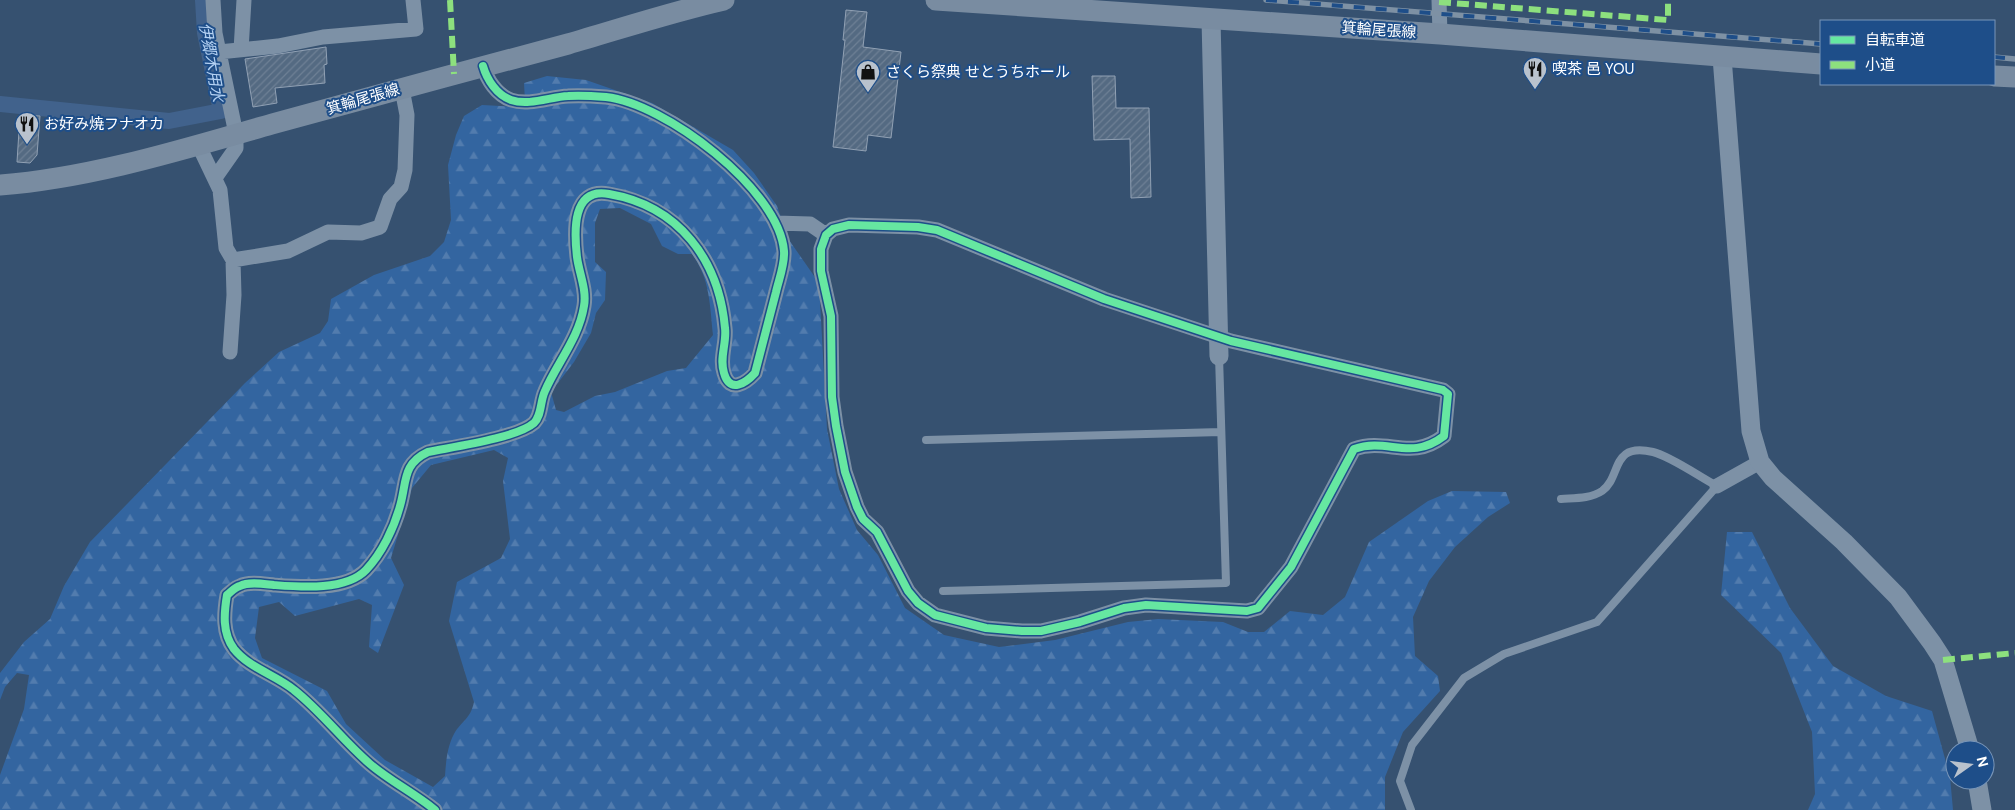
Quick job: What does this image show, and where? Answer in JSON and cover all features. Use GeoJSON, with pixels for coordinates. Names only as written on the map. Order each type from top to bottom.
{"type":"FeatureCollection","features":[{"type":"Feature","properties":{"kind":"main road","name":"箕輪尾張線"},"geometry":{"type":"LineString","coordinates":[[0,185],[31,183],[99,169],[198,144],[724,0]]}},
{"type":"Feature","properties":{"kind":"main road","name":"箕輪尾張線"},"geometry":{"type":"LineString","coordinates":[[936,0],[1440,34],[1820,64]]}},
{"type":"Feature","properties":{"kind":"main road"},"geometry":{"type":"LineString","coordinates":[[1995,76],[2015,77]]}},
{"type":"Feature","properties":{"kind":"street"},"geometry":{"type":"LineString","coordinates":[[213,0],[214,33],[236,134],[236,148],[215,178]]}},
{"type":"Feature","properties":{"kind":"street"},"geometry":{"type":"LineString","coordinates":[[241,50],[244,0]]}},
{"type":"Feature","properties":{"kind":"street"},"geometry":{"type":"LineString","coordinates":[[219,52],[278,46],[323,37],[416,29],[412,0]]}},
{"type":"Feature","properties":{"kind":"street"},"geometry":{"type":"LineString","coordinates":[[1439,0],[1440,34]]}},
{"type":"Feature","properties":{"kind":"street"},"geometry":{"type":"LineString","coordinates":[[1211,19],[1219,356]]}},
{"type":"Feature","properties":{"kind":"street"},"geometry":{"type":"LineString","coordinates":[[1722,57],[1751,431],[1760,462],[1792,496],[1844,542],[1898,597],[1932,642],[1943,660],[1967,740]]}},
{"type":"Feature","properties":{"kind":"street"},"geometry":{"type":"LineString","coordinates":[[435,810],[370,764],[315,707],[287,685],[246,660],[234,649],[227,632],[224,614],[227,595],[240,585],[324,586],[348,581],[358,576],[366,570],[388,540],[400,506],[408,470],[418,456],[526,429],[535,422],[544,393],[566,356],[584,305],[576,238],[578,212],[582,202],[589,194],[602,193],[623,196],[665,214],[680,226],[700,251],[711,272],[722,301],[726,331],[722,359],[724,375],[730,382],[737,385],[746,384],[755,373],[785,253],[776,223],[755,192],[720,155],[649,109],[608,97],[569,96],[529,102],[512,100],[497,91],[485,74],[483,66]]}},
{"type":"Feature","properties":{"kind":"street"},"geometry":{"type":"LineString","coordinates":[[233,260],[288,251],[328,232],[361,233],[380,227],[390,198],[400,187],[406,170],[407,115],[402,88]]}},
{"type":"Feature","properties":{"kind":"street"},"geometry":{"type":"LineString","coordinates":[[198,144],[220,190],[226,248],[233,260],[234,295],[230,352]]}},
{"type":"Feature","properties":{"kind":"street"},"geometry":{"type":"LineString","coordinates":[[776,223],[810,224],[826,235]]}},
{"type":"Feature","properties":{"kind":"street"},"geometry":{"type":"LineString","coordinates":[[849,225],[918,227],[937,230],[1104,299],[1219,336],[1443,390],[1448,394],[1444,436],[1431,446],[1418,449],[1365,445],[1354,448],[1291,567],[1258,608],[1247,611],[1146,605],[1124,608],[1080,622],[1041,631],[1022,632],[986,628],[936,615],[918,603],[908,591],[876,532],[863,518],[845,472],[832,397],[831,316],[821,271],[821,248],[826,235],[833,229],[849,225]]}},
{"type":"Feature","properties":{"kind":"street"},"geometry":{"type":"LineString","coordinates":[[1717,486],[1760,462]]}},
{"type":"Feature","properties":{"kind":"street"},"geometry":{"type":"LineString","coordinates":[[1979,790],[1982,810]]}},
{"type":"Feature","properties":{"kind":"lane"},"geometry":{"type":"LineString","coordinates":[[943,591],[1226,583],[1219,356]]}},
{"type":"Feature","properties":{"kind":"lane"},"geometry":{"type":"LineString","coordinates":[[926,440],[1221,432]]}},
{"type":"Feature","properties":{"kind":"lane"},"geometry":{"type":"LineString","coordinates":[[1411,810],[1400,781],[1412,745],[1464,678],[1504,654],[1597,622],[1717,486],[1654,452],[1634,450],[1620,459],[1609,483],[1602,491],[1590,497],[1561,499]]}},
{"type":"Feature","properties":{"kind":"green space"},"geometry":{"type":"Polygon","coordinates":[[[547,76],[586,80],[652,103],[733,150],[754,173],[777,206],[789,240],[819,283],[827,429],[839,489],[857,530],[878,555],[905,608],[944,635],[999,647],[1055,640],[1128,622],[1158,619],[1223,622],[1248,632],[1264,632],[1290,611],[1323,615],[1345,597],[1369,542],[1428,501],[1452,491],[1506,492],[1510,503],[1488,517],[1455,547],[1429,581],[1413,617],[1415,656],[1438,676],[1440,691],[1403,732],[1385,777],[1385,810],[0,810],[0,775],[24,709],[29,675],[17,673],[5,687],[0,700],[0,673],[24,642],[50,619],[64,586],[90,542],[245,383],[279,352],[320,333],[328,321],[331,299],[374,275],[430,256],[444,242],[451,220],[448,165],[456,135],[464,116],[482,105],[518,107],[525,101],[524,83],[547,76]],[[620,208],[600,209],[595,223],[595,262],[606,272],[605,300],[596,313],[591,333],[574,362],[551,392],[556,410],[564,412],[595,396],[615,392],[667,371],[686,368],[713,335],[706,283],[692,254],[678,254],[662,246],[651,224],[620,208]],[[494,450],[431,465],[412,488],[391,558],[404,585],[378,653],[369,647],[372,605],[359,599],[295,616],[279,602],[259,607],[255,638],[262,658],[327,691],[346,724],[385,760],[433,787],[445,776],[450,744],[457,729],[470,713],[474,702],[449,621],[457,582],[501,558],[510,539],[503,481],[508,458],[494,450]]]}},
{"type":"Feature","properties":{"kind":"green space"},"geometry":{"type":"Polygon","coordinates":[[[1727,532],[1752,532],[1790,608],[1833,666],[1886,696],[1932,711],[1945,759],[1945,790],[1951,790],[1953,810],[1808,810],[1815,794],[1812,732],[1781,653],[1721,595],[1727,532]]]}},
{"type":"Feature","properties":{"kind":"building","name":"さくら祭典 せとうちホール"},"geometry":{"type":"Polygon","coordinates":[[[846,10],[867,12],[863,47],[901,52],[891,138],[868,135],[866,151],[833,147],[845,40],[843,40],[846,10]]]}},
{"type":"Feature","properties":{"kind":"building"},"geometry":{"type":"Polygon","coordinates":[[[326,47],[325,83],[275,88],[277,103],[253,107],[245,59],[326,47]]]}},
{"type":"Feature","properties":{"kind":"building"},"geometry":{"type":"Polygon","coordinates":[[[1092,76],[1115,76],[1116,108],[1149,108],[1151,197],[1131,198],[1130,139],[1094,140],[1092,76]]]}},
{"type":"Feature","properties":{"kind":"building"},"geometry":{"type":"Polygon","coordinates":[[[20,115],[40,116],[37,155],[30,163],[17,162],[20,115]]]}},
{"type":"Feature","properties":{"kind":"waterway","name":"伊郷木用水"},"geometry":{"type":"LineString","coordinates":[[0,104],[169,121],[221,111],[205,33],[203,0]]}},
{"type":"Feature","properties":{"kind":"railway"},"geometry":{"type":"LineString","coordinates":[[1266,0],[1820,44]]}},
{"type":"Feature","properties":{"kind":"railway"},"geometry":{"type":"LineString","coordinates":[[1995,57],[2015,59]]}},
{"type":"Feature","properties":{"kind":"marked path"},"geometry":{"type":"LineString","coordinates":[[450,0],[454,74]]}},
{"type":"Feature","properties":{"kind":"marked path"},"geometry":{"type":"LineString","coordinates":[[1439,2],[1668,20],[1668,0]]}},
{"type":"Feature","properties":{"kind":"marked path"},"geometry":{"type":"LineString","coordinates":[[1943,660],[2015,653]]}},
{"type":"Feature","properties":{"kind":"cycle path"},"geometry":{"type":"LineString","coordinates":[[435,810],[370,764],[294,690],[240,656],[227,636],[225,616],[227,595],[236,587],[244,584],[257,583],[309,587],[335,585],[357,577],[372,563],[387,540],[397,514],[407,474],[414,462],[428,452],[468,445],[514,433],[526,428],[537,420],[545,391],[573,340],[584,306],[584,288],[577,257],[576,224],[578,213],[588,197],[597,194],[609,194],[634,200],[656,210],[675,224],[691,240],[704,259],[714,280],[721,303],[725,328],[723,367],[727,379],[734,385],[743,383],[755,373],[784,256],[777,227],[762,202],[741,177],[715,153],[686,132],[658,115],[630,103],[606,97],[568,96],[525,102],[511,100],[501,95],[493,86],[483,66]]}},
{"type":"Feature","properties":{"kind":"cycle path"},"geometry":{"type":"LineString","coordinates":[[849,225],[918,227],[937,230],[1104,299],[1231,341],[1443,390],[1448,394],[1444,436],[1432,444],[1420,447],[1366,446],[1354,449],[1291,567],[1258,608],[1247,611],[1146,605],[1124,608],[1080,622],[1041,631],[986,628],[935,615],[918,603],[908,591],[877,532],[863,519],[845,472],[832,397],[831,316],[821,271],[821,249],[826,235],[833,229],[849,225]]}},
{"type":"Feature","properties":{"kind":"place","name":"喫茶 邑 YOU"},"geometry":{"type":"Point","coordinates":[1535,90]}},
{"type":"Feature","properties":{"kind":"place","name":"さくら祭典 せとうちホール"},"geometry":{"type":"Point","coordinates":[868,93]}},
{"type":"Feature","properties":{"kind":"place","name":"お好み焼フナオカ"},"geometry":{"type":"Point","coordinates":[27,145]}}]}
